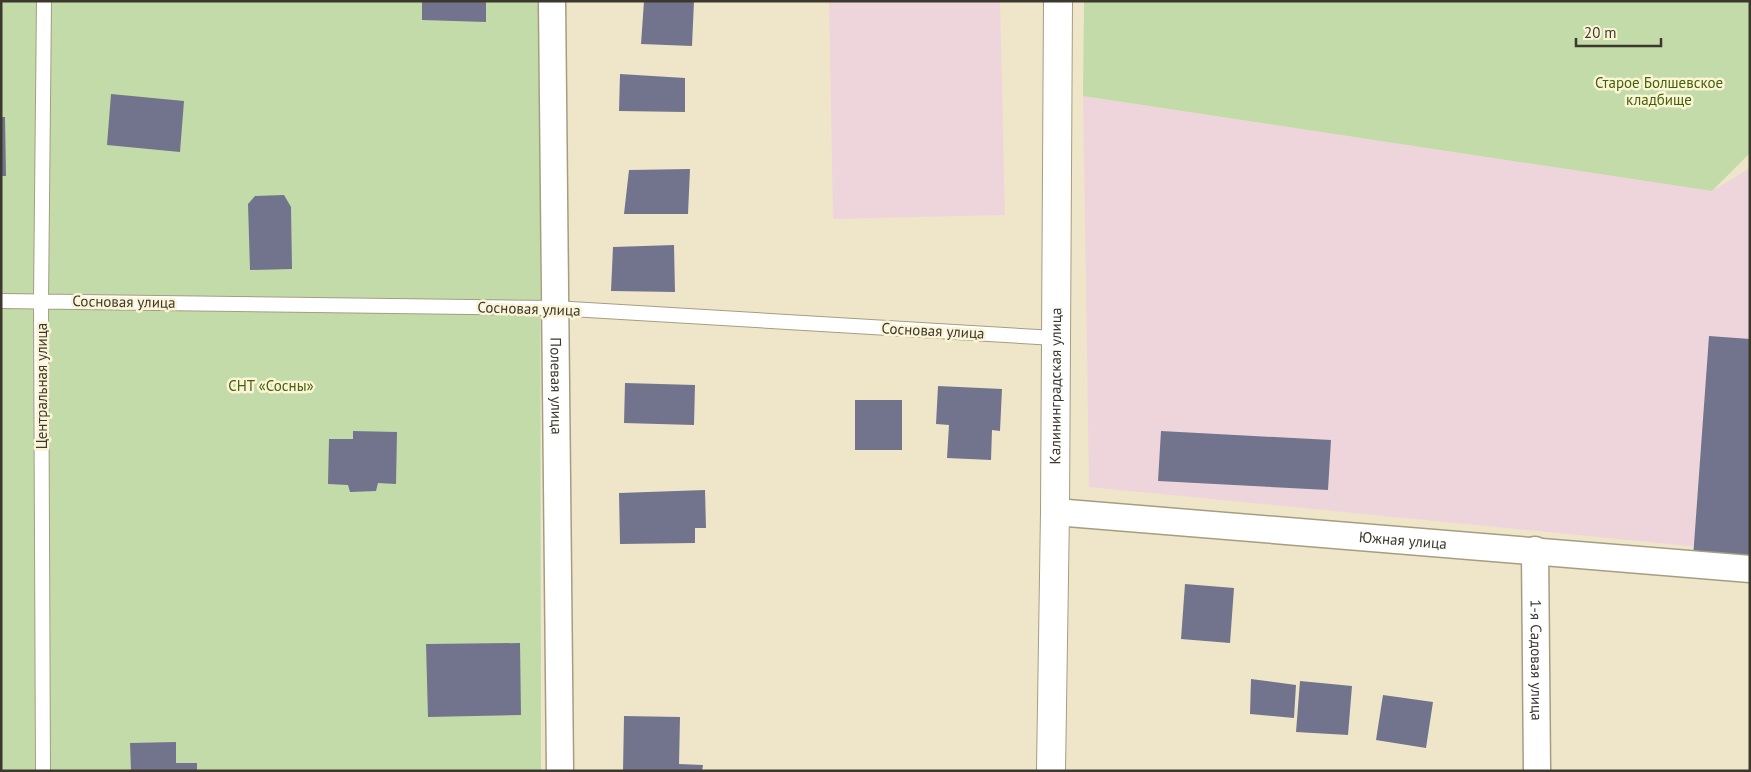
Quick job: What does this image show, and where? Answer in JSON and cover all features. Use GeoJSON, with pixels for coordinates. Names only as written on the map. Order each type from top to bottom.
{"type":"FeatureCollection","features":[{"type":"Feature","properties":{"kind":"street","name":"Полевая улица"},"geometry":{"type":"LineString","coordinates":[[552,1],[560,771]]}},
{"type":"Feature","properties":{"kind":"street","name":"Калининградская улица"},"geometry":{"type":"LineString","coordinates":[[1051,771],[1055,512],[1047,460],[1055,338],[1058,1]]}},
{"type":"Feature","properties":{"kind":"street","name":"Южная улица"},"geometry":{"type":"LineString","coordinates":[[1055,512],[1750,568]]}},
{"type":"Feature","properties":{"kind":"street","name":"1-я Садовая улица"},"geometry":{"type":"LineString","coordinates":[[1535,550],[1537,771]]}},
{"type":"Feature","properties":{"kind":"lane","name":"Центральная улица"},"geometry":{"type":"LineString","coordinates":[[43,771],[41,301],[44,1]]}},
{"type":"Feature","properties":{"kind":"lane","name":"Сосновая улица"},"geometry":{"type":"LineString","coordinates":[[1,301],[554,308],[1055,338]]}},
{"type":"Feature","properties":{"kind":"shaded area"},"geometry":{"type":"Polygon","coordinates":[[[829,1],[1000,1],[1005,215],[833,219],[829,1]]]}},
{"type":"Feature","properties":{"kind":"shaded area"},"geometry":{"type":"Polygon","coordinates":[[[1083,96],[1712,191],[1750,168],[1750,552],[1089,487],[1083,96]]]}},
{"type":"Feature","properties":{"kind":"green space","name":"СНТ «Сосны»"},"geometry":{"type":"Polygon","coordinates":[[[1,1],[540,1],[541,771],[1,771],[1,1]]]}},
{"type":"Feature","properties":{"kind":"green space","name":"Старое Болшевское кладбище"},"geometry":{"type":"Polygon","coordinates":[[[1084,1],[1750,1],[1750,153],[1712,191],[1083,96],[1084,1]]]}},
{"type":"Feature","properties":{"kind":"building"},"geometry":{"type":"Polygon","coordinates":[[[422,1],[486,1],[486,22],[422,20],[422,1]]]}},
{"type":"Feature","properties":{"kind":"building"},"geometry":{"type":"Polygon","coordinates":[[[644,1],[694,1],[692,46],[641,44],[644,1]]]}},
{"type":"Feature","properties":{"kind":"building"},"geometry":{"type":"Polygon","coordinates":[[[620,74],[685,78],[685,112],[619,111],[620,74]]]}},
{"type":"Feature","properties":{"kind":"building"},"geometry":{"type":"Polygon","coordinates":[[[111,94],[184,101],[180,152],[107,145],[111,94]]]}},
{"type":"Feature","properties":{"kind":"building"},"geometry":{"type":"Polygon","coordinates":[[[1,117],[5,117],[6,176],[1,176],[1,117]]]}},
{"type":"Feature","properties":{"kind":"building"},"geometry":{"type":"Polygon","coordinates":[[[690,169],[688,214],[624,214],[629,170],[690,169]]]}},
{"type":"Feature","properties":{"kind":"building"},"geometry":{"type":"Polygon","coordinates":[[[284,195],[291,207],[292,269],[250,270],[248,204],[255,196],[284,195]]]}},
{"type":"Feature","properties":{"kind":"building"},"geometry":{"type":"Polygon","coordinates":[[[674,245],[675,292],[611,291],[613,247],[674,245]]]}},
{"type":"Feature","properties":{"kind":"building"},"geometry":{"type":"Polygon","coordinates":[[[1709,336],[1750,339],[1750,562],[1693,558],[1709,336]]]}},
{"type":"Feature","properties":{"kind":"building"},"geometry":{"type":"Polygon","coordinates":[[[625,383],[695,385],[694,425],[624,423],[625,383]]]}},
{"type":"Feature","properties":{"kind":"building"},"geometry":{"type":"Polygon","coordinates":[[[938,386],[1002,389],[1000,431],[992,430],[991,460],[947,458],[949,425],[936,424],[938,386]]]}},
{"type":"Feature","properties":{"kind":"building"},"geometry":{"type":"Polygon","coordinates":[[[855,400],[902,400],[902,450],[855,450],[855,400]]]}},
{"type":"Feature","properties":{"kind":"building"},"geometry":{"type":"Polygon","coordinates":[[[353,431],[397,432],[396,484],[378,483],[376,491],[350,492],[348,485],[328,484],[329,439],[353,439],[353,431]]]}},
{"type":"Feature","properties":{"kind":"building"},"geometry":{"type":"Polygon","coordinates":[[[1161,431],[1331,440],[1328,490],[1158,481],[1161,431]]]}},
{"type":"Feature","properties":{"kind":"building"},"geometry":{"type":"Polygon","coordinates":[[[705,490],[706,528],[695,528],[695,543],[620,544],[619,493],[705,490]]]}},
{"type":"Feature","properties":{"kind":"building"},"geometry":{"type":"Polygon","coordinates":[[[1185,584],[1234,588],[1230,643],[1181,639],[1185,584]]]}},
{"type":"Feature","properties":{"kind":"building"},"geometry":{"type":"Polygon","coordinates":[[[520,643],[521,715],[428,717],[426,644],[520,643]]]}},
{"type":"Feature","properties":{"kind":"building"},"geometry":{"type":"Polygon","coordinates":[[[1251,679],[1296,685],[1294,718],[1250,714],[1251,679]]]}},
{"type":"Feature","properties":{"kind":"building"},"geometry":{"type":"Polygon","coordinates":[[[1300,681],[1352,686],[1348,735],[1296,732],[1300,681]]]}},
{"type":"Feature","properties":{"kind":"building"},"geometry":{"type":"Polygon","coordinates":[[[1383,695],[1433,702],[1426,748],[1376,740],[1383,695]]]}},
{"type":"Feature","properties":{"kind":"building"},"geometry":{"type":"Polygon","coordinates":[[[624,716],[680,717],[679,764],[703,765],[702,771],[623,771],[624,716]]]}},
{"type":"Feature","properties":{"kind":"building"},"geometry":{"type":"Polygon","coordinates":[[[176,742],[176,763],[197,763],[197,771],[131,771],[130,743],[176,742]]]}}]}
